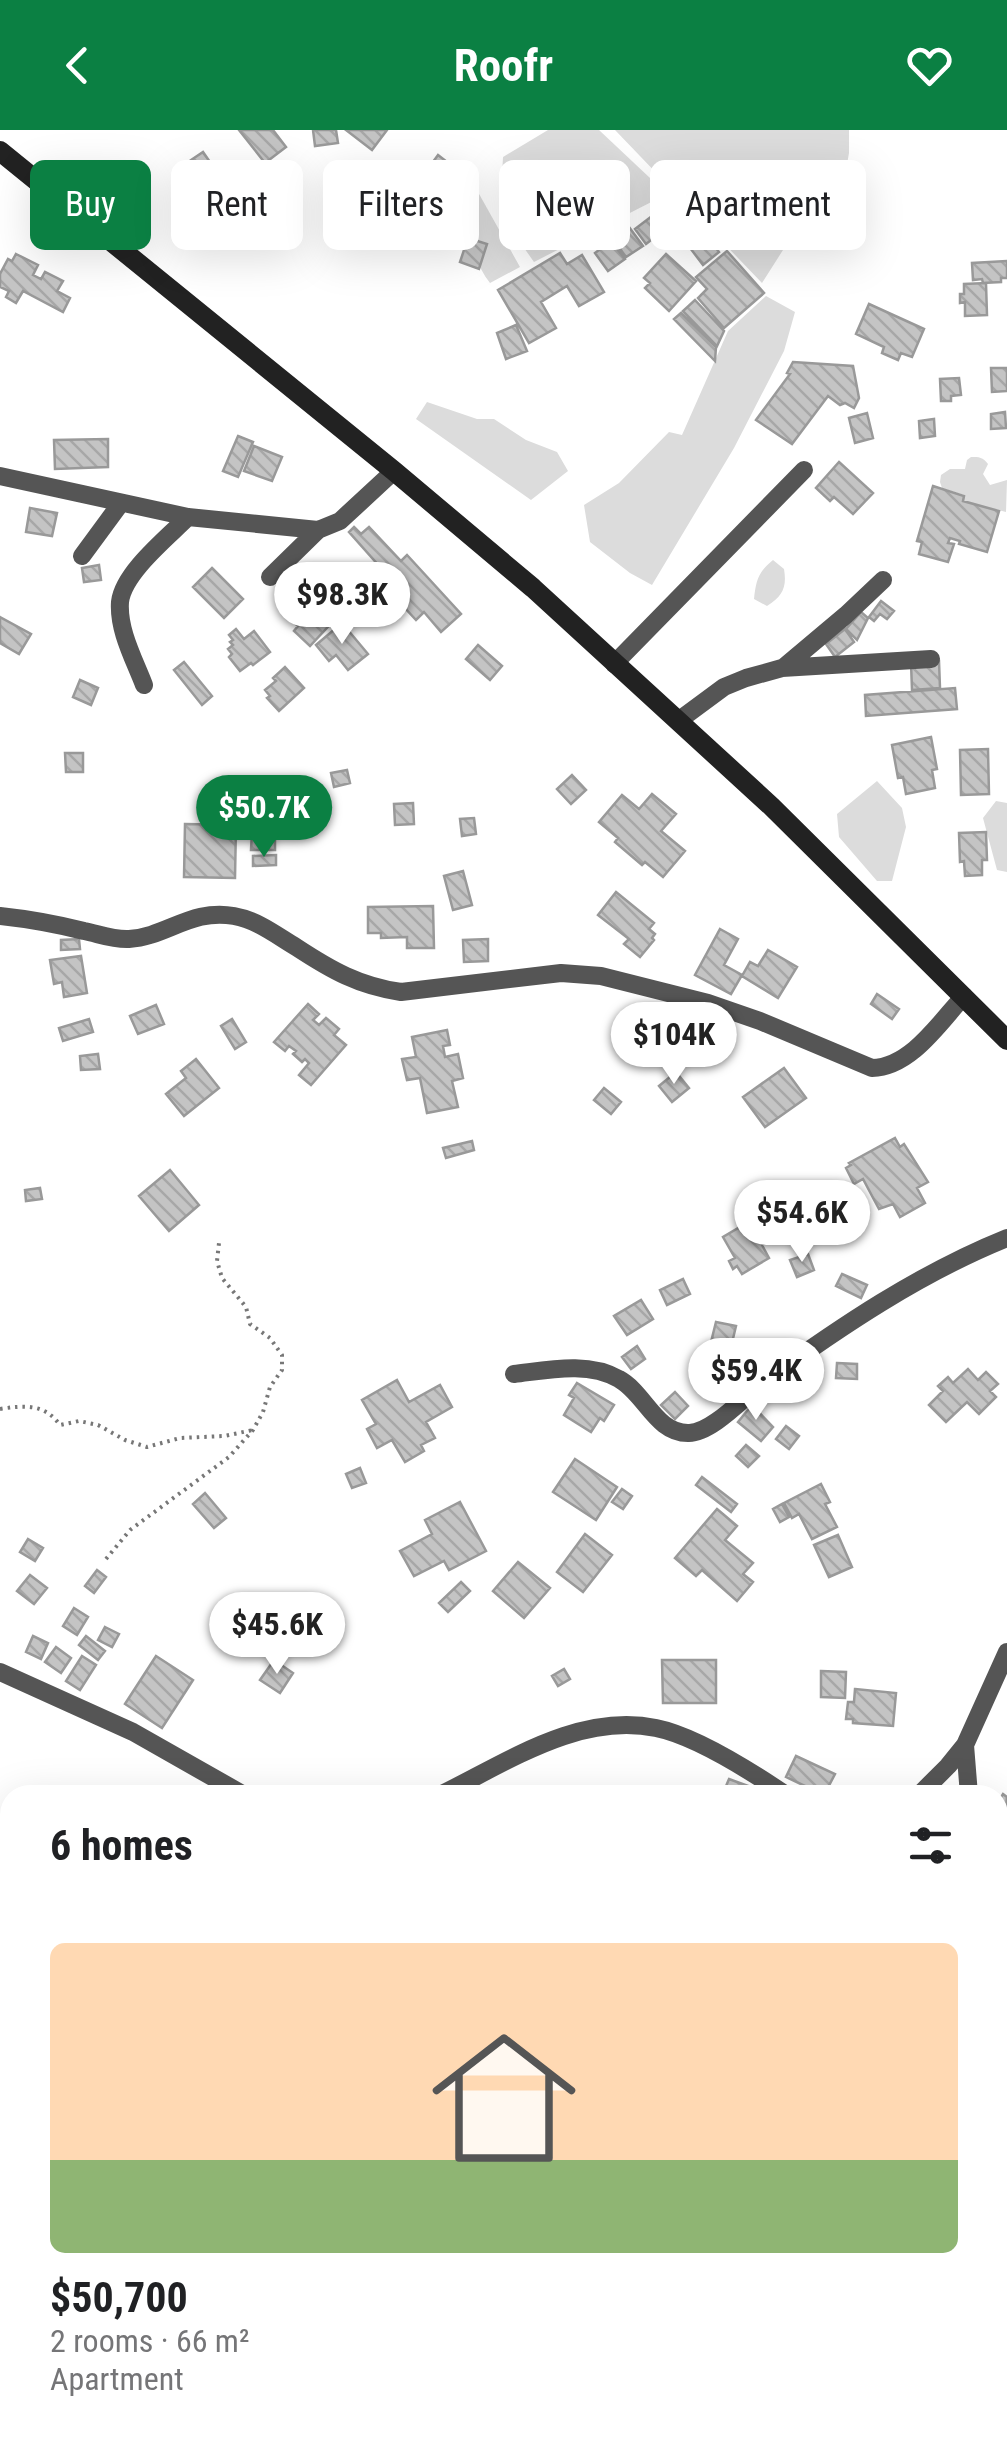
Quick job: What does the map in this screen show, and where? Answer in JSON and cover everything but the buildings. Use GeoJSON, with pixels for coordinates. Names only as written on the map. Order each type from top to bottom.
{"type":"FeatureCollection","features":[{"type":"Feature","properties":{"kind":"main road"},"geometry":{"type":"LineString","coordinates":[[0,151],[532,588],[771,806],[1007,1040]]}},
{"type":"Feature","properties":{"kind":"street"},"geometry":{"type":"LineString","coordinates":[[614,664],[804,470]]}},
{"type":"Feature","properties":{"kind":"street"},"geometry":{"type":"LineString","coordinates":[[270,576],[318,530],[340,520],[394,471]]}},
{"type":"Feature","properties":{"kind":"street"},"geometry":{"type":"LineString","coordinates":[[0,476],[188,517],[318,530]]}},
{"type":"Feature","properties":{"kind":"street"},"geometry":{"type":"LineString","coordinates":[[82,556],[121,503]]}},
{"type":"Feature","properties":{"kind":"street"},"geometry":{"type":"LineString","coordinates":[[144,685],[121,617],[122,591],[140,565],[188,517]]}},
{"type":"Feature","properties":{"kind":"street"},"geometry":{"type":"LineString","coordinates":[[782,668],[884,580]]}},
{"type":"Feature","properties":{"kind":"street"},"geometry":{"type":"LineString","coordinates":[[678,721],[724,688],[782,668],[931,660]]}},
{"type":"Feature","properties":{"kind":"street"},"geometry":{"type":"LineString","coordinates":[[0,916],[133,940],[196,917],[234,916],[268,929],[357,982],[401,992],[561,972],[602,976],[708,1002],[872,1068],[891,1065],[916,1047],[964,996]]}},
{"type":"Feature","properties":{"kind":"street"},"geometry":{"type":"LineString","coordinates":[[514,1374],[598,1370],[631,1388],[664,1425],[689,1434],[702,1431],[754,1389],[855,1320],[938,1269],[1007,1238]]}},
{"type":"Feature","properties":{"kind":"street"},"geometry":{"type":"LineString","coordinates":[[929,1785],[965,1745],[1007,1652]]}},
{"type":"Feature","properties":{"kind":"street"},"geometry":{"type":"LineString","coordinates":[[0,1672],[133,1732],[226,1785]]}},
{"type":"Feature","properties":{"kind":"street"},"geometry":{"type":"LineString","coordinates":[[461,1785],[553,1740],[616,1726],[645,1726],[676,1734],[770,1785]]}},
{"type":"Feature","properties":{"kind":"street"},"geometry":{"type":"LineString","coordinates":[[965,1745],[968,1785]]}},
{"type":"Feature","properties":{"kind":"path"},"geometry":{"type":"LineString","coordinates":[[106,1558],[130,1530],[229,1456],[253,1430],[270,1387],[282,1370],[282,1355],[270,1338],[250,1324],[246,1307],[222,1278],[217,1262],[219,1243]]}},
{"type":"Feature","properties":{"kind":"path"},"geometry":{"type":"LineString","coordinates":[[0,1409],[44,1409],[60,1425],[80,1421],[98,1425],[147,1447],[180,1438],[253,1430]]}},
{"type":"Feature","properties":{"kind":"shaded area"},"geometry":{"type":"Polygon","coordinates":[[[548,130],[599,130],[650,178],[650,203],[630,213],[630,160],[503,160],[548,130]]]}},
{"type":"Feature","properties":{"kind":"shaded area"},"geometry":{"type":"Polygon","coordinates":[[[615,130],[849,130],[848,160],[650,160],[650,166],[615,130]]]}},
{"type":"Feature","properties":{"kind":"shaded area"},"geometry":{"type":"Polygon","coordinates":[[[479,194],[499,230],[499,250],[510,250],[520,267],[490,283],[473,250],[479,250],[479,194]]]}},
{"type":"Feature","properties":{"kind":"shaded area"},"geometry":{"type":"Polygon","coordinates":[[[526,250],[557,250],[534,262],[526,250]]]}},
{"type":"Feature","properties":{"kind":"shaded area"},"geometry":{"type":"Polygon","coordinates":[[[730,250],[783,250],[762,283],[730,250]]]}},
{"type":"Feature","properties":{"kind":"shaded area"},"geometry":{"type":"Polygon","coordinates":[[[766,296],[795,312],[784,351],[734,448],[652,585],[590,542],[584,505],[619,483],[669,432],[682,435],[728,331],[766,296]]]}},
{"type":"Feature","properties":{"kind":"shaded area"},"geometry":{"type":"Polygon","coordinates":[[[427,402],[477,419],[494,419],[526,440],[557,452],[568,471],[531,500],[416,419],[427,402]]]}},
{"type":"Feature","properties":{"kind":"shaded area"},"geometry":{"type":"Polygon","coordinates":[[[971,457],[988,464],[983,474],[990,485],[1007,480],[1006,512],[963,501],[964,495],[942,488],[941,475],[950,469],[965,469],[971,457]]]}},
{"type":"Feature","properties":{"kind":"shaded area"},"geometry":{"type":"Polygon","coordinates":[[[773,560],[784,569],[785,581],[783,591],[767,606],[754,599],[761,573],[773,560]]]}},
{"type":"Feature","properties":{"kind":"shaded area"},"geometry":{"type":"Polygon","coordinates":[[[877,781],[902,808],[906,827],[892,881],[877,881],[839,837],[837,814],[877,781]]]}},
{"type":"Feature","properties":{"kind":"shaded area"},"geometry":{"type":"Polygon","coordinates":[[[996,801],[1007,803],[1007,872],[997,870],[983,818],[996,801]]]}}]}
